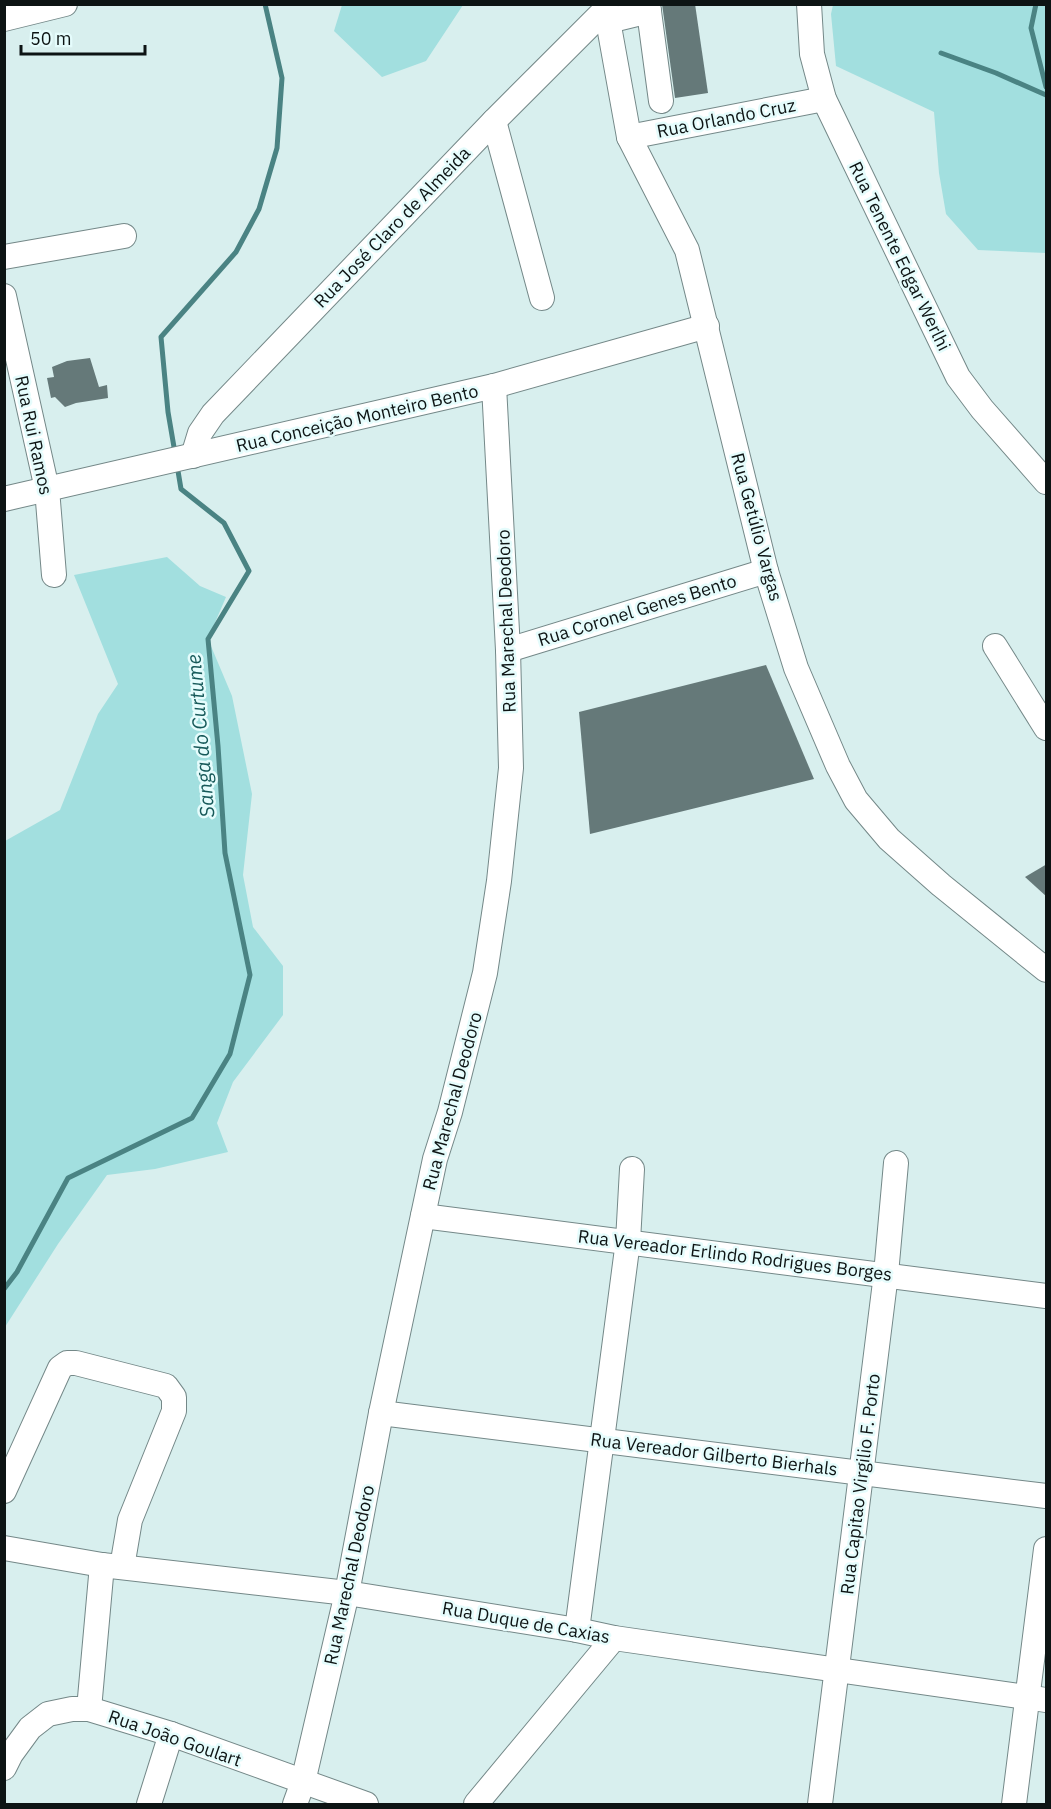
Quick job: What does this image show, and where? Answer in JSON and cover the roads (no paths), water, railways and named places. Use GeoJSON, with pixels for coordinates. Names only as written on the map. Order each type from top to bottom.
{"type":"FeatureCollection","features":[{"type":"Feature","properties":{"kind":"street"},"geometry":{"type":"LineString","coordinates":[[4,18],[65,4]]}},
{"type":"Feature","properties":{"kind":"street","name":"Rua Tenente Edgar Werlhi"},"geometry":{"type":"LineString","coordinates":[[809,4],[812,54],[824,99],[958,377],[982,409],[1047,482]]}},
{"type":"Feature","properties":{"kind":"street"},"geometry":{"type":"LineString","coordinates":[[606,11],[648,8],[661,101]]}},
{"type":"Feature","properties":{"kind":"street","name":"Rua José Claro de Almeida"},"geometry":{"type":"LineString","coordinates":[[189,457],[213,414],[494,121],[606,11]]}},
{"type":"Feature","properties":{"kind":"street","name":"Rua Getúlio Vargas"},"geometry":{"type":"LineString","coordinates":[[606,11],[629,137],[687,250],[766,571],[796,668],[838,766],[856,800],[889,840],[1047,970]]}},
{"type":"Feature","properties":{"kind":"street","name":"Rua Orlando Cruz"},"geometry":{"type":"LineString","coordinates":[[629,137],[824,99]]}},
{"type":"Feature","properties":{"kind":"street"},"geometry":{"type":"LineString","coordinates":[[494,121],[542,298]]}},
{"type":"Feature","properties":{"kind":"street"},"geometry":{"type":"LineString","coordinates":[[4,257],[124,236]]}},
{"type":"Feature","properties":{"kind":"street","name":"Rua Rui Ramos"},"geometry":{"type":"LineString","coordinates":[[4,296],[47,489],[54,575]]}},
{"type":"Feature","properties":{"kind":"street","name":"Rua Conceição Monteiro Bento"},"geometry":{"type":"LineString","coordinates":[[4,499],[494,386],[707,326]]}},
{"type":"Feature","properties":{"kind":"street","name":"Rua Marechal Deodoro"},"geometry":{"type":"LineString","coordinates":[[299,1793],[347,1593],[381,1413],[435,1159],[450,1112],[485,973],[498,892],[511,768],[508,650],[494,386]]}},
{"type":"Feature","properties":{"kind":"street","name":"Rua Coronel Genes Bento"},"geometry":{"type":"LineString","coordinates":[[508,650],[766,571]]}},
{"type":"Feature","properties":{"kind":"street"},"geometry":{"type":"LineString","coordinates":[[995,646],[1047,728]]}},
{"type":"Feature","properties":{"kind":"street","name":"Rua Capitao Virgilio F. Porto"},"geometry":{"type":"LineString","coordinates":[[820,1804],[886,1274],[896,1163]]}},
{"type":"Feature","properties":{"kind":"street"},"geometry":{"type":"LineString","coordinates":[[577,1630],[628,1241],[632,1169]]}},
{"type":"Feature","properties":{"kind":"street","name":"Rua Vereador Erlindo Rodrigues Borges"},"geometry":{"type":"LineString","coordinates":[[423,1216],[1047,1296]]}},
{"type":"Feature","properties":{"kind":"street"},"geometry":{"type":"LineString","coordinates":[[4,1491],[60,1368],[67,1363],[76,1363],[166,1386],[174,1397],[174,1411],[112,1566],[89,1709]]}},
{"type":"Feature","properties":{"kind":"street","name":"Rua Vereador Gilberto Bierhals"},"geometry":{"type":"LineString","coordinates":[[381,1413],[1047,1496]]}},
{"type":"Feature","properties":{"kind":"street","name":"Rua Duque de Caxias"},"geometry":{"type":"LineString","coordinates":[[4,1548],[112,1566],[347,1593],[614,1638],[1037,1698]]}},
{"type":"Feature","properties":{"kind":"street"},"geometry":{"type":"LineString","coordinates":[[1014,1804],[1037,1698],[1047,1549]]}},
{"type":"Feature","properties":{"kind":"street"},"geometry":{"type":"LineString","coordinates":[[476,1804],[614,1638]]}},
{"type":"Feature","properties":{"kind":"street","name":"Rua João Goulart"},"geometry":{"type":"LineString","coordinates":[[4,1768],[30,1728],[48,1714],[72,1709],[89,1709],[171,1734],[299,1793],[366,1804]]}},
{"type":"Feature","properties":{"kind":"street"},"geometry":{"type":"LineString","coordinates":[[149,1804],[171,1734]]}},
{"type":"Feature","properties":{"kind":"waterway","name":"Sanga do Curtume"},"geometry":{"type":"LineString","coordinates":[[175,453],[168,412],[161,337],[236,252],[259,209],[277,148],[282,78],[265,4]]}},
{"type":"Feature","properties":{"kind":"waterway"},"geometry":{"type":"LineString","coordinates":[[1036,4],[1031,28],[1046,87]]}},
{"type":"Feature","properties":{"kind":"waterway"},"geometry":{"type":"LineString","coordinates":[[941,53],[996,73],[1046,95]]}},
{"type":"Feature","properties":{"kind":"waterway","name":"Sanga do Curtume"},"geometry":{"type":"LineString","coordinates":[[4,1289],[17,1272],[68,1178],[192,1118],[230,1054],[250,975],[225,853],[208,639],[249,571],[224,523],[181,489],[177,465]]}}]}
